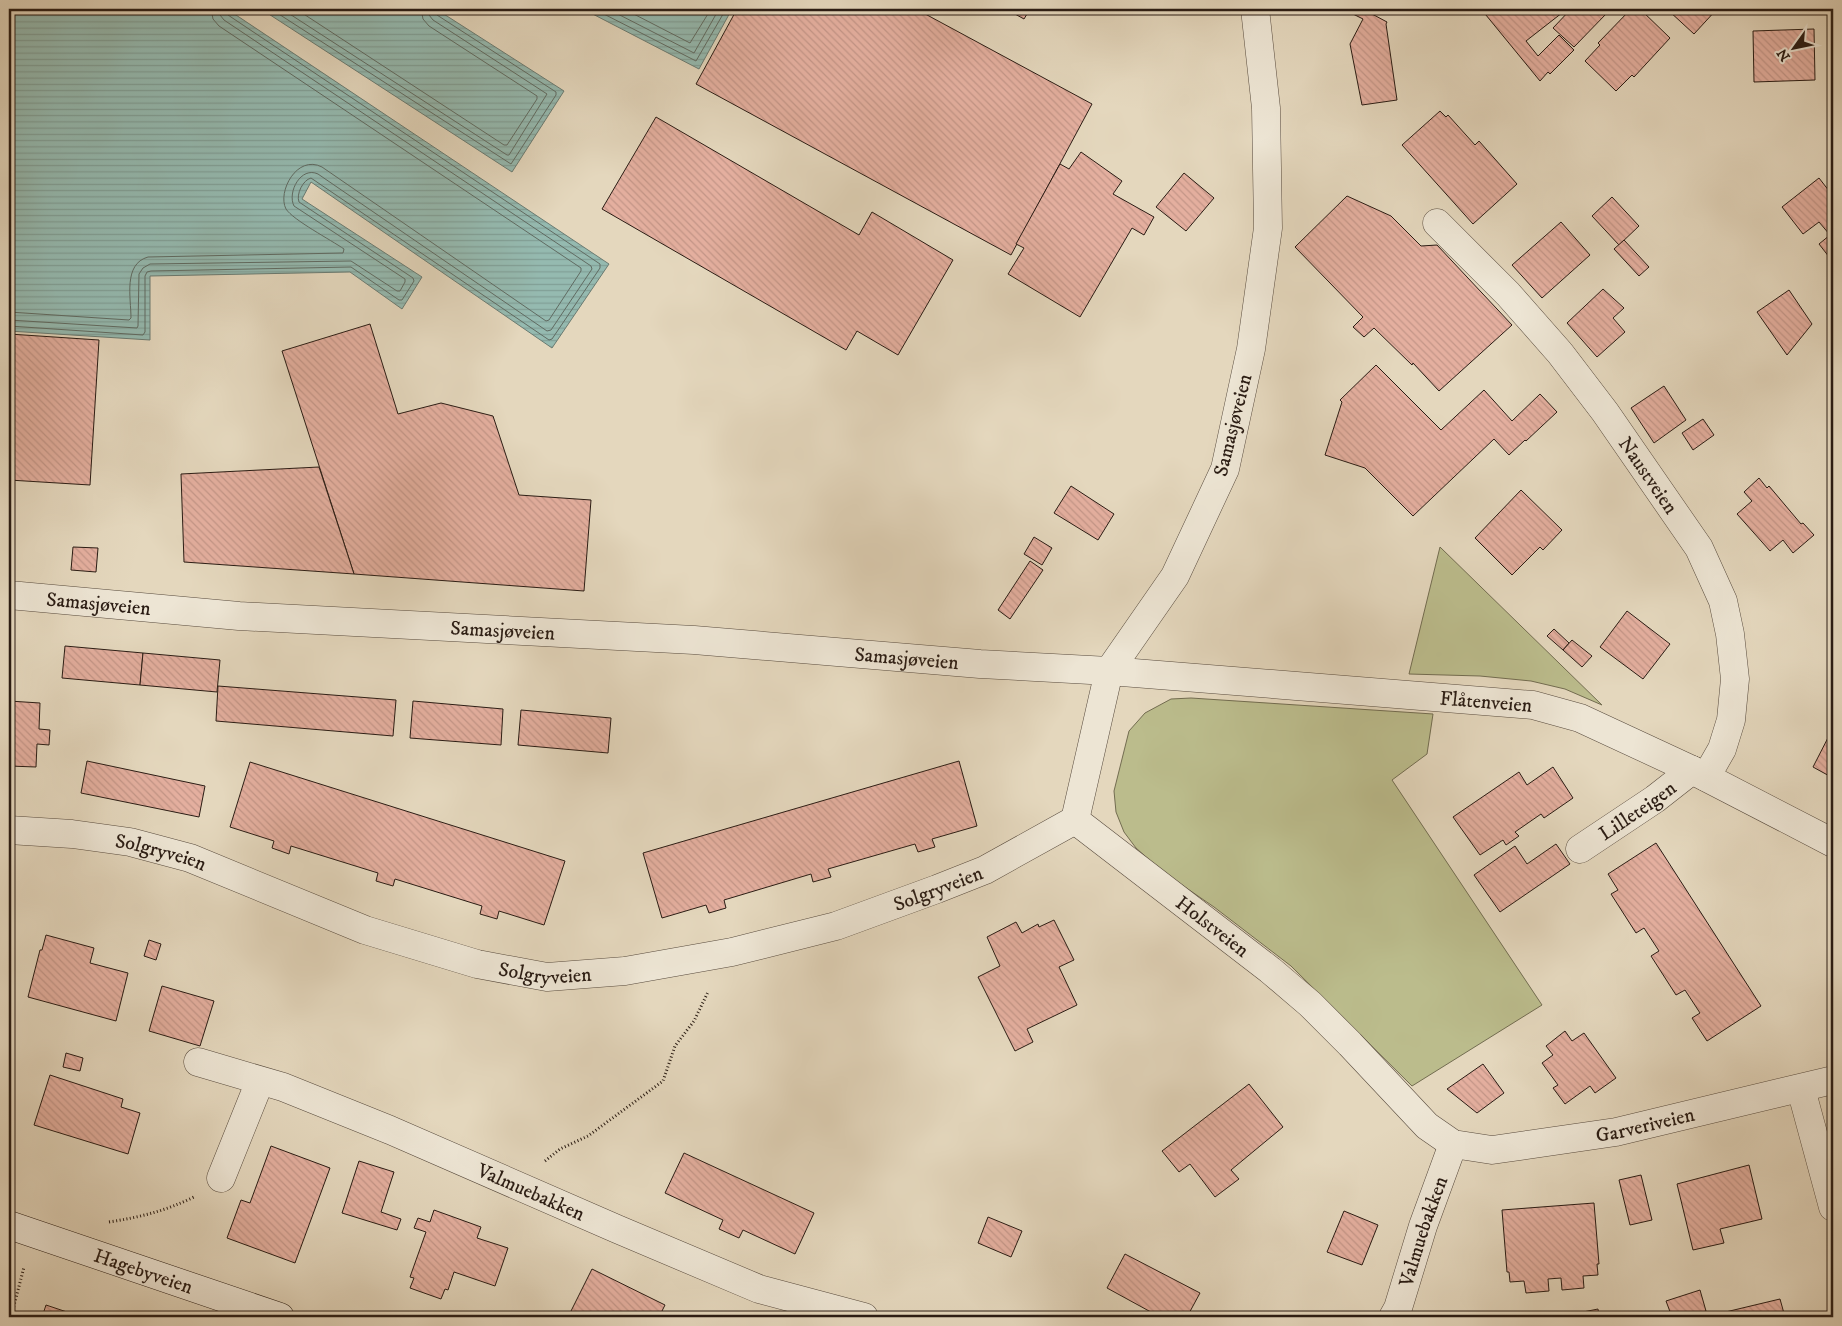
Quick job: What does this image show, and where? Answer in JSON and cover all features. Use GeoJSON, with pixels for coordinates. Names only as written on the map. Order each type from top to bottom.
{"type":"FeatureCollection","features":[{"type":"Feature","properties":{"kind":"street","name":"Samasjøveien"},"geometry":{"type":"LineString","coordinates":[[9,595],[239,616],[694,640],[980,664],[1109,671],[1175,576],[1225,469],[1251,349],[1268,228],[1266,108],[1255,9]]}},
{"type":"Feature","properties":{"kind":"street","name":"Naustveien"},"geometry":{"type":"LineString","coordinates":[[1438,222],[1508,294],[1560,353],[1605,412],[1699,548],[1724,602],[1735,680],[1731,720],[1722,748],[1699,773]]}},
{"type":"Feature","properties":{"kind":"street","name":"Flåtenveien"},"geometry":{"type":"LineString","coordinates":[[1109,671],[1533,704],[1580,718],[1699,773],[1833,843]]}},
{"type":"Feature","properties":{"kind":"street"},"geometry":{"type":"LineString","coordinates":[[1075,820],[1109,671]]}},
{"type":"Feature","properties":{"kind":"street","name":"Lilleteigen"},"geometry":{"type":"LineString","coordinates":[[1580,849],[1655,799],[1699,773]]}},
{"type":"Feature","properties":{"kind":"street","name":"Solgryveien"},"geometry":{"type":"LineString","coordinates":[[9,830],[72,834],[130,842],[173,853],[190,858],[365,930],[478,964],[547,977],[625,971],[732,952],[836,926],[986,870],[1075,820]]}},
{"type":"Feature","properties":{"kind":"street","name":"Holstveien"},"geometry":{"type":"LineString","coordinates":[[1075,820],[1270,970],[1310,1004],[1426,1126],[1453,1144]]}},
{"type":"Feature","properties":{"kind":"street","name":"Valmuebakken"},"geometry":{"type":"LineString","coordinates":[[198,1062],[283,1087],[390,1130],[760,1289],[864,1317]]}},
{"type":"Feature","properties":{"kind":"street","name":"Garveriveien"},"geometry":{"type":"LineString","coordinates":[[1453,1144],[1492,1150],[1616,1132],[1833,1080]]}},
{"type":"Feature","properties":{"kind":"street"},"geometry":{"type":"LineString","coordinates":[[221,1178],[260,1081]]}},
{"type":"Feature","properties":{"kind":"street"},"geometry":{"type":"LineString","coordinates":[[1801,1088],[1833,1207]]}},
{"type":"Feature","properties":{"kind":"street","name":"Valmuebakken"},"geometry":{"type":"LineString","coordinates":[[1393,1317],[1398,1308],[1423,1226],[1453,1144]]}},
{"type":"Feature","properties":{"kind":"street","name":"Hagebyveien"},"geometry":{"type":"LineString","coordinates":[[9,1225],[280,1317]]}},
{"type":"Feature","properties":{"kind":"path"},"geometry":{"type":"LineString","coordinates":[[529,1190],[547,1159],[560,1149],[588,1136],[663,1081],[675,1046],[694,1021],[708,992],[707,956]]}},
{"type":"Feature","properties":{"kind":"path"},"geometry":{"type":"LineString","coordinates":[[102,1222],[140,1217],[171,1208],[199,1194],[221,1178]]}},
{"type":"Feature","properties":{"kind":"path"},"geometry":{"type":"LineString","coordinates":[[11,1317],[26,1263]]}},
{"type":"Feature","properties":{"kind":"green space"},"geometry":{"type":"Polygon","coordinates":[[[1440,547],[1602,705],[1565,689],[1531,681],[1480,676],[1409,674],[1440,547]]]}},
{"type":"Feature","properties":{"kind":"green space"},"geometry":{"type":"Polygon","coordinates":[[[1191,698],[1433,714],[1427,754],[1392,780],[1542,1005],[1412,1086],[1291,966],[1214,907],[1163,872],[1136,848],[1124,832],[1116,812],[1114,791],[1129,731],[1145,713],[1171,699],[1191,698]]]}},
{"type":"Feature","properties":{"kind":"water"},"geometry":{"type":"Polygon","coordinates":[[[9,9],[227,9],[609,264],[552,348],[311,182],[302,199],[422,277],[402,309],[350,272],[150,276],[150,340],[9,331],[9,9]]]}},
{"type":"Feature","properties":{"kind":"water"},"geometry":{"type":"Polygon","coordinates":[[[261,9],[436,9],[564,91],[512,172],[261,9]]]}},
{"type":"Feature","properties":{"kind":"water"},"geometry":{"type":"Polygon","coordinates":[[[583,9],[732,9],[699,69],[583,9]]]}},
{"type":"Feature","properties":{"kind":"building"},"geometry":{"type":"Polygon","coordinates":[[[737,9],[916,9],[1092,104],[1011,255],[696,84],[737,9]]]}},
{"type":"Feature","properties":{"kind":"building"},"geometry":{"type":"Polygon","coordinates":[[[1006,9],[1030,9],[1024,19],[1006,9]]]}},
{"type":"Feature","properties":{"kind":"building"},"geometry":{"type":"Polygon","coordinates":[[[1343,9],[1375,9],[1372,14],[1387,22],[1397,100],[1362,105],[1350,44],[1363,19],[1343,9]]]}},
{"type":"Feature","properties":{"kind":"building"},"geometry":{"type":"Polygon","coordinates":[[[1481,9],[1567,9],[1526,41],[1538,56],[1559,35],[1574,50],[1550,74],[1548,72],[1540,81],[1481,9]]]}},
{"type":"Feature","properties":{"kind":"building"},"geometry":{"type":"Polygon","coordinates":[[[1571,9],[1603,9],[1607,13],[1574,47],[1553,28],[1571,9]]]}},
{"type":"Feature","properties":{"kind":"building"},"geometry":{"type":"Polygon","coordinates":[[[1631,9],[1640,9],[1670,38],[1634,77],[1632,75],[1616,91],[1585,61],[1600,45],[1598,43],[1631,9]]]}},
{"type":"Feature","properties":{"kind":"building"},"geometry":{"type":"Polygon","coordinates":[[[1671,9],[1717,9],[1694,34],[1669,11],[1671,9]]]}},
{"type":"Feature","properties":{"kind":"building"},"geometry":{"type":"Polygon","coordinates":[[[1814,29],[1815,80],[1754,82],[1753,31],[1814,29]]]}},
{"type":"Feature","properties":{"kind":"building"},"geometry":{"type":"Polygon","coordinates":[[[1440,111],[1446,117],[1448,115],[1475,145],[1479,141],[1517,184],[1473,224],[1402,145],[1440,111]]]}},
{"type":"Feature","properties":{"kind":"building"},"geometry":{"type":"Polygon","coordinates":[[[656,117],[859,235],[872,212],[953,260],[898,355],[857,331],[846,350],[602,209],[656,117]]]}},
{"type":"Feature","properties":{"kind":"building"},"geometry":{"type":"Polygon","coordinates":[[[1081,152],[1122,181],[1113,194],[1154,217],[1144,235],[1132,228],[1080,317],[1008,274],[1024,248],[1016,244],[1060,164],[1069,169],[1081,152]]]}},
{"type":"Feature","properties":{"kind":"building"},"geometry":{"type":"Polygon","coordinates":[[[1184,173],[1214,198],[1186,231],[1156,207],[1184,173]]]}},
{"type":"Feature","properties":{"kind":"building"},"geometry":{"type":"Polygon","coordinates":[[[1819,178],[1833,196],[1833,262],[1819,244],[1830,235],[1819,222],[1803,234],[1782,207],[1819,178]]]}},
{"type":"Feature","properties":{"kind":"building"},"geometry":{"type":"Polygon","coordinates":[[[1347,196],[1391,216],[1421,246],[1437,245],[1512,325],[1439,391],[1413,363],[1412,365],[1374,328],[1364,337],[1353,327],[1363,317],[1295,247],[1347,196]]]}},
{"type":"Feature","properties":{"kind":"building"},"geometry":{"type":"Polygon","coordinates":[[[1612,197],[1639,226],[1619,245],[1592,216],[1612,197]]]}},
{"type":"Feature","properties":{"kind":"building"},"geometry":{"type":"Polygon","coordinates":[[[1561,222],[1590,255],[1542,298],[1512,265],[1561,222]]]}},
{"type":"Feature","properties":{"kind":"building"},"geometry":{"type":"Polygon","coordinates":[[[1624,240],[1649,267],[1639,276],[1614,249],[1624,240]]]}},
{"type":"Feature","properties":{"kind":"building"},"geometry":{"type":"Polygon","coordinates":[[[1603,289],[1624,308],[1613,318],[1625,332],[1597,357],[1567,323],[1603,289]]]}},
{"type":"Feature","properties":{"kind":"building"},"geometry":{"type":"Polygon","coordinates":[[[1789,290],[1812,324],[1787,355],[1757,312],[1789,290]]]}},
{"type":"Feature","properties":{"kind":"building"},"geometry":{"type":"Polygon","coordinates":[[[370,324],[398,414],[441,403],[493,416],[519,495],[591,500],[584,591],[354,574],[282,351],[370,324]]]}},
{"type":"Feature","properties":{"kind":"building"},"geometry":{"type":"Polygon","coordinates":[[[9,334],[99,340],[90,485],[9,480],[9,334]]]}},
{"type":"Feature","properties":{"kind":"building"},"geometry":{"type":"Polygon","coordinates":[[[1376,365],[1441,430],[1484,390],[1512,421],[1540,394],[1557,412],[1509,455],[1494,439],[1413,516],[1365,468],[1325,455],[1342,402],[1340,400],[1376,365]]]}},
{"type":"Feature","properties":{"kind":"building"},"geometry":{"type":"Polygon","coordinates":[[[1664,386],[1686,420],[1654,443],[1631,408],[1664,386]]]}},
{"type":"Feature","properties":{"kind":"building"},"geometry":{"type":"Polygon","coordinates":[[[1703,419],[1714,435],[1693,450],[1682,433],[1703,419]]]}},
{"type":"Feature","properties":{"kind":"building"},"geometry":{"type":"Polygon","coordinates":[[[319,467],[354,574],[184,562],[181,474],[319,467]]]}},
{"type":"Feature","properties":{"kind":"building"},"geometry":{"type":"Polygon","coordinates":[[[1759,478],[1767,488],[1769,486],[1801,524],[1803,523],[1814,535],[1793,553],[1783,540],[1770,551],[1737,514],[1752,501],[1744,492],[1759,478]]]}},
{"type":"Feature","properties":{"kind":"building"},"geometry":{"type":"Polygon","coordinates":[[[1071,486],[1114,514],[1098,540],[1054,513],[1071,486]]]}},
{"type":"Feature","properties":{"kind":"building"},"geometry":{"type":"Polygon","coordinates":[[[1521,490],[1562,530],[1543,550],[1540,547],[1512,575],[1475,538],[1521,490]]]}},
{"type":"Feature","properties":{"kind":"building"},"geometry":{"type":"Polygon","coordinates":[[[1034,537],[1052,548],[1042,565],[1024,554],[1034,537]]]}},
{"type":"Feature","properties":{"kind":"building"},"geometry":{"type":"Polygon","coordinates":[[[73,547],[98,548],[96,572],[71,570],[73,547]]]}},
{"type":"Feature","properties":{"kind":"building"},"geometry":{"type":"Polygon","coordinates":[[[1030,561],[1043,570],[1010,619],[998,610],[1030,561]]]}},
{"type":"Feature","properties":{"kind":"building"},"geometry":{"type":"Polygon","coordinates":[[[1627,611],[1670,644],[1643,679],[1600,647],[1627,611]]]}},
{"type":"Feature","properties":{"kind":"building"},"geometry":{"type":"Polygon","coordinates":[[[1554,629],[1569,643],[1563,650],[1547,636],[1554,629]]]}},
{"type":"Feature","properties":{"kind":"building"},"geometry":{"type":"Polygon","coordinates":[[[1572,640],[1592,656],[1582,667],[1563,650],[1572,640]]]}},
{"type":"Feature","properties":{"kind":"building"},"geometry":{"type":"Polygon","coordinates":[[[65,646],[143,653],[140,685],[62,678],[65,646]]]}},
{"type":"Feature","properties":{"kind":"building"},"geometry":{"type":"Polygon","coordinates":[[[143,653],[220,660],[217,692],[140,685],[143,653]]]}},
{"type":"Feature","properties":{"kind":"building"},"geometry":{"type":"Polygon","coordinates":[[[218,686],[396,700],[393,736],[216,721],[218,686]]]}},
{"type":"Feature","properties":{"kind":"building"},"geometry":{"type":"Polygon","coordinates":[[[9,701],[40,703],[39,729],[50,730],[49,745],[37,744],[36,767],[9,766],[9,701]]]}},
{"type":"Feature","properties":{"kind":"building"},"geometry":{"type":"Polygon","coordinates":[[[413,701],[503,709],[501,745],[410,738],[413,701]]]}},
{"type":"Feature","properties":{"kind":"building"},"geometry":{"type":"Polygon","coordinates":[[[521,710],[611,718],[608,753],[518,745],[521,710]]]}},
{"type":"Feature","properties":{"kind":"building"},"geometry":{"type":"Polygon","coordinates":[[[1833,728],[1833,778],[1813,767],[1833,728]]]}},
{"type":"Feature","properties":{"kind":"building"},"geometry":{"type":"Polygon","coordinates":[[[87,761],[205,786],[199,817],[81,793],[87,761]]]}},
{"type":"Feature","properties":{"kind":"building"},"geometry":{"type":"Polygon","coordinates":[[[959,761],[977,826],[932,839],[935,847],[918,852],[915,844],[828,869],[831,877],[813,882],[811,874],[724,900],[726,908],[709,913],[706,905],[662,918],[643,853],[959,761]]]}},
{"type":"Feature","properties":{"kind":"building"},"geometry":{"type":"Polygon","coordinates":[[[250,762],[565,861],[544,925],[499,911],[497,919],[480,914],[482,906],[395,879],[393,886],[376,881],[378,873],[291,846],[289,854],[272,848],[274,841],[230,827],[250,762]]]}},
{"type":"Feature","properties":{"kind":"building"},"geometry":{"type":"Polygon","coordinates":[[[1553,767],[1573,798],[1544,818],[1541,814],[1515,832],[1519,836],[1506,845],[1503,840],[1480,855],[1453,817],[1519,772],[1527,785],[1553,767]]]}},
{"type":"Feature","properties":{"kind":"building"},"geometry":{"type":"Polygon","coordinates":[[[1656,843],[1761,1006],[1707,1041],[1692,1018],[1700,1013],[1685,990],[1676,995],[1651,956],[1659,951],[1644,928],[1636,933],[1611,894],[1618,890],[1608,874],[1656,843]]]}},
{"type":"Feature","properties":{"kind":"building"},"geometry":{"type":"Polygon","coordinates":[[[1556,844],[1570,864],[1500,912],[1474,875],[1515,846],[1527,864],[1556,844]]]}},
{"type":"Feature","properties":{"kind":"building"},"geometry":{"type":"Polygon","coordinates":[[[1054,920],[1074,960],[1059,967],[1077,1005],[1027,1029],[1033,1042],[1015,1051],[978,977],[1000,966],[987,937],[1016,922],[1022,933],[1038,924],[1039,927],[1054,920]]]}},
{"type":"Feature","properties":{"kind":"building"},"geometry":{"type":"Polygon","coordinates":[[[46,935],[94,948],[90,963],[128,973],[116,1021],[28,997],[40,950],[42,950],[46,935]]]}},
{"type":"Feature","properties":{"kind":"building"},"geometry":{"type":"Polygon","coordinates":[[[149,940],[161,944],[156,960],[144,956],[149,940]]]}},
{"type":"Feature","properties":{"kind":"building"},"geometry":{"type":"Polygon","coordinates":[[[162,986],[214,1001],[200,1046],[149,1031],[162,986]]]}},
{"type":"Feature","properties":{"kind":"building"},"geometry":{"type":"Polygon","coordinates":[[[1565,1031],[1572,1041],[1584,1033],[1616,1078],[1595,1093],[1590,1086],[1565,1104],[1553,1088],[1558,1085],[1542,1063],[1553,1055],[1546,1046],[1565,1031]]]}},
{"type":"Feature","properties":{"kind":"building"},"geometry":{"type":"Polygon","coordinates":[[[66,1053],[83,1058],[80,1071],[63,1067],[66,1053]]]}},
{"type":"Feature","properties":{"kind":"building"},"geometry":{"type":"Polygon","coordinates":[[[1483,1064],[1504,1093],[1477,1113],[1447,1089],[1483,1064]]]}},
{"type":"Feature","properties":{"kind":"building"},"geometry":{"type":"Polygon","coordinates":[[[50,1075],[123,1099],[121,1107],[140,1113],[128,1154],[34,1125],[50,1075]]]}},
{"type":"Feature","properties":{"kind":"building"},"geometry":{"type":"Polygon","coordinates":[[[1249,1084],[1283,1127],[1231,1170],[1239,1179],[1215,1197],[1190,1164],[1179,1172],[1162,1151],[1249,1084]]]}},
{"type":"Feature","properties":{"kind":"building"},"geometry":{"type":"Polygon","coordinates":[[[271,1146],[330,1168],[295,1263],[227,1238],[241,1200],[250,1203],[271,1146]]]}},
{"type":"Feature","properties":{"kind":"building"},"geometry":{"type":"Polygon","coordinates":[[[684,1153],[814,1213],[795,1254],[743,1230],[739,1238],[719,1229],[723,1220],[665,1193],[684,1153]]]}},
{"type":"Feature","properties":{"kind":"building"},"geometry":{"type":"Polygon","coordinates":[[[359,1161],[394,1172],[381,1212],[401,1219],[397,1230],[342,1213],[359,1161]]]}},
{"type":"Feature","properties":{"kind":"building"},"geometry":{"type":"Polygon","coordinates":[[[1749,1165],[1762,1219],[1720,1229],[1724,1243],[1693,1250],[1677,1184],[1749,1165]]]}},
{"type":"Feature","properties":{"kind":"building"},"geometry":{"type":"Polygon","coordinates":[[[1641,1175],[1652,1220],[1630,1225],[1619,1180],[1641,1175]]]}},
{"type":"Feature","properties":{"kind":"building"},"geometry":{"type":"Polygon","coordinates":[[[1594,1203],[1599,1264],[1597,1264],[1598,1275],[1583,1276],[1584,1288],[1562,1290],[1561,1278],[1548,1279],[1549,1291],[1526,1293],[1524,1281],[1510,1282],[1509,1272],[1507,1272],[1502,1210],[1594,1203]]]}},
{"type":"Feature","properties":{"kind":"building"},"geometry":{"type":"Polygon","coordinates":[[[434,1210],[481,1227],[477,1238],[508,1248],[495,1286],[454,1272],[448,1290],[445,1289],[441,1299],[410,1288],[414,1278],[410,1277],[426,1232],[414,1228],[418,1218],[430,1222],[434,1210]]]}},
{"type":"Feature","properties":{"kind":"building"},"geometry":{"type":"Polygon","coordinates":[[[1344,1211],[1378,1225],[1362,1265],[1327,1252],[1344,1211]]]}},
{"type":"Feature","properties":{"kind":"building"},"geometry":{"type":"Polygon","coordinates":[[[988,1217],[1022,1231],[1011,1257],[978,1243],[988,1217]]]}},
{"type":"Feature","properties":{"kind":"building"},"geometry":{"type":"Polygon","coordinates":[[[1125,1254],[1200,1293],[1187,1317],[1160,1317],[1107,1288],[1125,1254]]]}},
{"type":"Feature","properties":{"kind":"building"},"geometry":{"type":"Polygon","coordinates":[[[592,1269],[665,1305],[659,1317],[574,1317],[569,1315],[592,1269]]]}},
{"type":"Feature","properties":{"kind":"building"},"geometry":{"type":"Polygon","coordinates":[[[1700,1290],[1706,1311],[1684,1317],[1672,1317],[1666,1301],[1700,1290]]]}},
{"type":"Feature","properties":{"kind":"building"},"geometry":{"type":"Polygon","coordinates":[[[1780,1299],[1785,1317],[1713,1317],[1713,1315],[1780,1299]]]}},
{"type":"Feature","properties":{"kind":"building"},"geometry":{"type":"Polygon","coordinates":[[[46,1305],[82,1317],[42,1317],[46,1305]]]}},
{"type":"Feature","properties":{"kind":"building"},"geometry":{"type":"Polygon","coordinates":[[[1598,1309],[1599,1317],[1579,1317],[1578,1313],[1598,1309]]]}}]}
